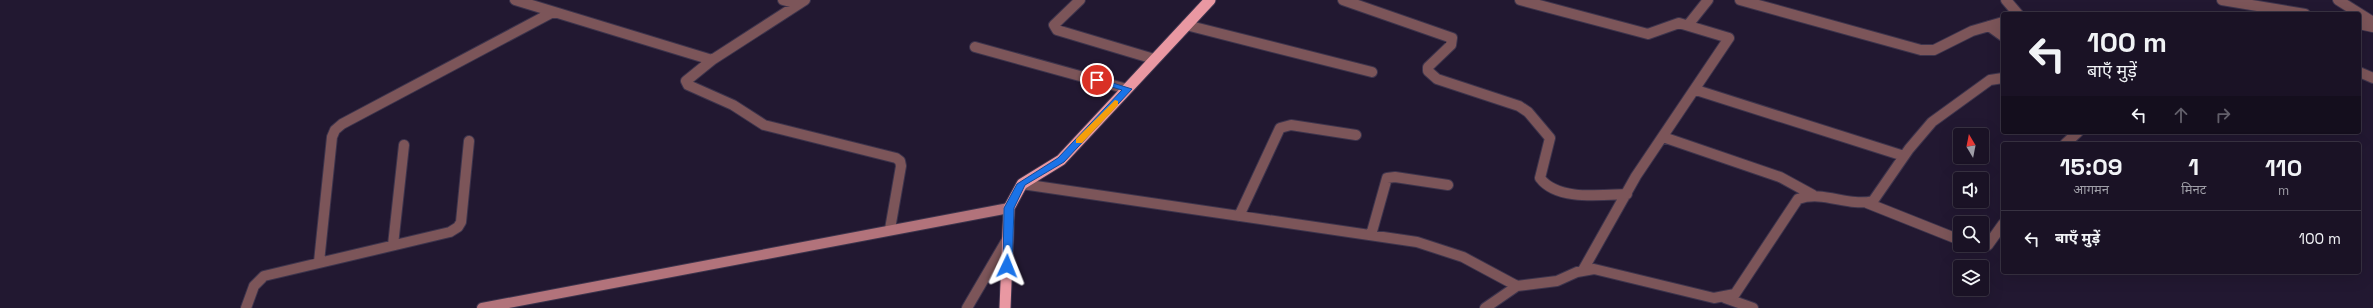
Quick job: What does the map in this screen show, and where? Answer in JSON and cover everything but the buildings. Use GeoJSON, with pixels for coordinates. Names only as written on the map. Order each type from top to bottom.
{"type":"FeatureCollection","features":[{"type":"Feature","properties":{"kind":"highway"},"geometry":{"type":"LineString","coordinates":[[1005,308],[1009,208],[1022,184],[1061,160],[1210,0]]}},
{"type":"Feature","properties":{"kind":"main road"},"geometry":{"type":"LineString","coordinates":[[482,308],[890,229],[1009,208]]}},
{"type":"Feature","properties":{"kind":"street"},"geometry":{"type":"LineString","coordinates":[[515,0],[712,60]]}},
{"type":"Feature","properties":{"kind":"street"},"geometry":{"type":"LineString","coordinates":[[784,0],[802,2]]}},
{"type":"Feature","properties":{"kind":"street"},"geometry":{"type":"LineString","coordinates":[[1080,0],[1054,25],[1057,30],[1154,59]]}},
{"type":"Feature","properties":{"kind":"street"},"geometry":{"type":"LineString","coordinates":[[1343,0],[1452,38],[1453,42],[1451,45],[1428,67],[1428,71],[1437,79],[1519,106],[1528,112],[1550,138],[1540,178],[1546,186],[1580,195],[1626,194]]}},
{"type":"Feature","properties":{"kind":"street"},"geometry":{"type":"LineString","coordinates":[[1520,0],[1648,34],[1675,24],[1688,25],[1729,38],[1728,42],[1626,194],[1583,270]]}},
{"type":"Feature","properties":{"kind":"street"},"geometry":{"type":"LineString","coordinates":[[1688,25],[1708,0]]}},
{"type":"Feature","properties":{"kind":"street"},"geometry":{"type":"LineString","coordinates":[[1740,0],[1921,50],[1934,50],[1968,33],[2001,23]]}},
{"type":"Feature","properties":{"kind":"street"},"geometry":{"type":"LineString","coordinates":[[1774,9],[1778,0]]}},
{"type":"Feature","properties":{"kind":"street"},"geometry":{"type":"LineString","coordinates":[[2006,0],[2016,12]]}},
{"type":"Feature","properties":{"kind":"street"},"geometry":{"type":"LineString","coordinates":[[2222,0],[2293,12]]}},
{"type":"Feature","properties":{"kind":"street"},"geometry":{"type":"LineString","coordinates":[[2338,0],[2357,12]]}},
{"type":"Feature","properties":{"kind":"street"},"geometry":{"type":"LineString","coordinates":[[802,2],[712,60],[686,81],[688,85],[733,105],[768,126],[896,158],[900,161],[890,229]]}},
{"type":"Feature","properties":{"kind":"street"},"geometry":{"type":"LineString","coordinates":[[320,262],[334,130],[342,124],[553,12]]}},
{"type":"Feature","properties":{"kind":"street"},"geometry":{"type":"LineString","coordinates":[[2361,14],[2373,22]]}},
{"type":"Feature","properties":{"kind":"street"},"geometry":{"type":"LineString","coordinates":[[2361,24],[2373,27]]}},
{"type":"Feature","properties":{"kind":"street"},"geometry":{"type":"LineString","coordinates":[[1186,25],[1372,72]]}},
{"type":"Feature","properties":{"kind":"street"},"geometry":{"type":"LineString","coordinates":[[1989,26],[2001,35]]}},
{"type":"Feature","properties":{"kind":"street"},"geometry":{"type":"LineString","coordinates":[[975,47],[1127,89]]}},
{"type":"Feature","properties":{"kind":"street"},"geometry":{"type":"LineString","coordinates":[[2361,73],[2373,78]]}},
{"type":"Feature","properties":{"kind":"street"},"geometry":{"type":"LineString","coordinates":[[1867,204],[1873,201],[1904,156],[1932,122],[1990,80],[2001,78]]}},
{"type":"Feature","properties":{"kind":"street"},"geometry":{"type":"LineString","coordinates":[[1696,90],[1904,156]]}},
{"type":"Feature","properties":{"kind":"street"},"geometry":{"type":"LineString","coordinates":[[1239,216],[1280,128],[1291,126],[1356,135]]}},
{"type":"Feature","properties":{"kind":"street"},"geometry":{"type":"LineString","coordinates":[[2067,142],[2076,134]]}},
{"type":"Feature","properties":{"kind":"street"},"geometry":{"type":"LineString","coordinates":[[1663,137],[1780,177],[1813,195]]}},
{"type":"Feature","properties":{"kind":"street"},"geometry":{"type":"LineString","coordinates":[[246,308],[255,281],[264,276],[450,232],[458,227],[461,222],[469,141]]}},
{"type":"Feature","properties":{"kind":"street"},"geometry":{"type":"LineString","coordinates":[[393,245],[404,144]]}},
{"type":"Feature","properties":{"kind":"street"},"geometry":{"type":"LineString","coordinates":[[1370,235],[1387,178],[1395,177],[1448,185]]}},
{"type":"Feature","properties":{"kind":"street"},"geometry":{"type":"LineString","coordinates":[[1022,184],[1370,235],[1439,248],[1463,257],[1518,286]]}},
{"type":"Feature","properties":{"kind":"street"},"geometry":{"type":"LineString","coordinates":[[1725,298],[1735,294],[1742,286],[1798,198],[1804,195],[1813,195],[1867,204],[1953,237]]}},
{"type":"Feature","properties":{"kind":"street"},"geometry":{"type":"LineString","coordinates":[[1989,245],[1991,244],[2001,227]]}},
{"type":"Feature","properties":{"kind":"street"},"geometry":{"type":"LineString","coordinates":[[967,308],[1008,238]]}},
{"type":"Feature","properties":{"kind":"street"},"geometry":{"type":"LineString","coordinates":[[1485,308],[1518,286],[1557,281],[1583,270],[1594,269],[1714,298],[1725,298],[1753,308]]}},
{"type":"Feature","properties":{"kind":"slow traffic"},"geometry":{"type":"LineString","coordinates":[[1079,141],[1115,103]]}},
{"type":"Feature","properties":{"kind":"route"},"geometry":{"type":"LineString","coordinates":[[1007,266],[1009,208],[1015,194],[1022,184],[1048,170],[1061,160],[1127,89],[1097,80]]}}]}
